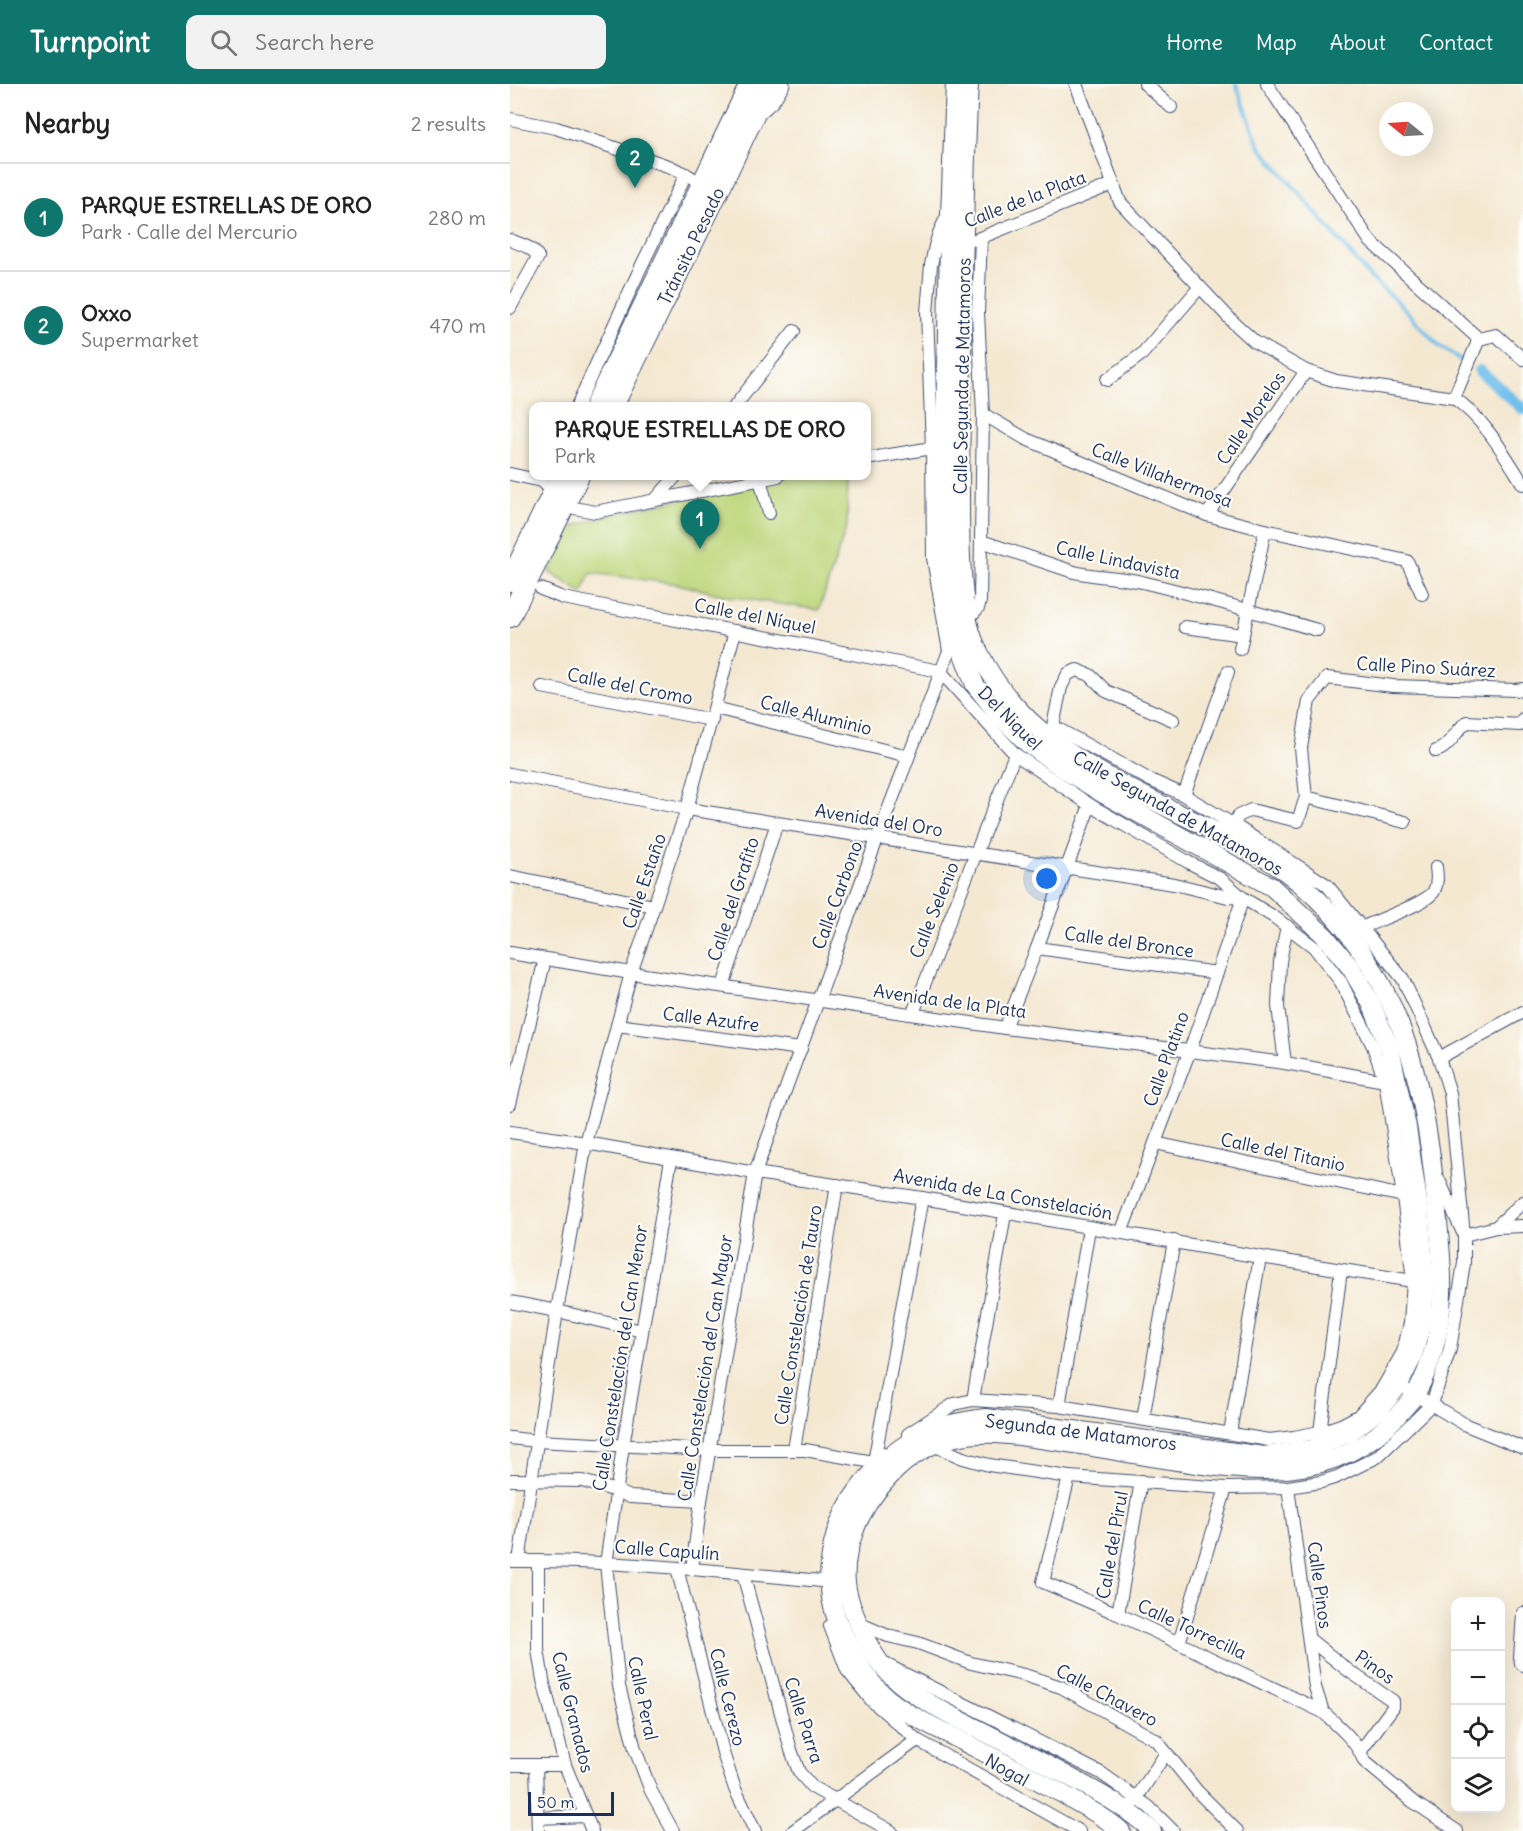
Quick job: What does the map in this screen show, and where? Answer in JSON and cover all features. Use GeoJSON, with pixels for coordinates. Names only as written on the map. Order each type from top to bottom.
{"type":"FeatureCollection","features":[{"type":"Feature","properties":{"kind":"main road","name":"Tránsito Pesado"},"geometry":{"type":"LineString","coordinates":[[615,402],[716,196],[750,84]]}},
{"type":"Feature","properties":{"kind":"main road","name":"Tránsito Pesado"},"geometry":{"type":"LineString","coordinates":[[597,402],[694,180],[745,101],[769,84]]}},
{"type":"Feature","properties":{"kind":"main road","name":"Calle Segunda de Matamoros"},"geometry":{"type":"LineString","coordinates":[[955,84],[951,209],[965,241]]}},
{"type":"Feature","properties":{"kind":"main road","name":"Calle Segunda de Matamoros"},"geometry":{"type":"LineString","coordinates":[[969,84],[965,164],[959,534],[964,598],[963,654],[975,685],[1026,743],[1102,793],[1272,886],[1325,936],[1351,968],[1371,1003],[1390,1049],[1407,1127],[1419,1209],[1425,1278],[1423,1317],[1413,1356],[1399,1385],[1378,1411],[1349,1433],[1313,1449],[1266,1464]]}},
{"type":"Feature","properties":{"kind":"main road"},"geometry":{"type":"LineString","coordinates":[[510,581],[553,486],[569,480]]}},
{"type":"Feature","properties":{"kind":"main road"},"geometry":{"type":"LineString","coordinates":[[510,617],[553,486]]}},
{"type":"Feature","properties":{"kind":"main road","name":"Calle Segunda de Matamoros"},"geometry":{"type":"LineString","coordinates":[[963,624],[1008,699],[1045,736],[1087,766],[1238,844],[1301,884],[1340,922],[1380,979],[1412,1058],[1433,1168],[1441,1262],[1440,1326],[1430,1360],[1415,1394],[1391,1423],[1374,1437],[1342,1456],[1321,1464],[1288,1470],[1266,1464]]}},
{"type":"Feature","properties":{"kind":"main road","name":"Segunda de Matamoros"},"geometry":{"type":"LineString","coordinates":[[860,1500],[882,1466],[910,1441],[937,1428],[986,1418],[1266,1464]]}},
{"type":"Feature","properties":{"kind":"main road","name":"Segunda de Matamoros"},"geometry":{"type":"LineString","coordinates":[[882,1466],[917,1454],[954,1437],[984,1433],[1069,1443],[1246,1471],[1266,1464]]}},
{"type":"Feature","properties":{"kind":"main road"},"geometry":{"type":"LineString","coordinates":[[860,1500],[845,1562],[844,1578],[848,1599],[878,1660],[896,1679],[932,1705],[1034,1748],[1113,1801],[1132,1805],[1152,1831]]}},
{"type":"Feature","properties":{"kind":"main road"},"geometry":{"type":"LineString","coordinates":[[860,1500],[834,1536],[830,1586],[834,1625],[865,1674],[900,1707],[929,1725],[1022,1771],[1104,1818],[1121,1831]]}},
{"type":"Feature","properties":{"kind":"street"},"geometry":{"type":"LineString","coordinates":[[745,101],[772,100],[782,84]]}},
{"type":"Feature","properties":{"kind":"street"},"geometry":{"type":"LineString","coordinates":[[1076,84],[1113,184],[1124,207],[1255,342],[1306,371],[1336,381],[1454,398],[1469,409],[1486,427],[1523,484]]}},
{"type":"Feature","properties":{"kind":"street"},"geometry":{"type":"LineString","coordinates":[[1145,84],[1171,107]]}},
{"type":"Feature","properties":{"kind":"street"},"geometry":{"type":"LineString","coordinates":[[1267,84],[1370,241],[1479,339]]}},
{"type":"Feature","properties":{"kind":"street"},"geometry":{"type":"LineString","coordinates":[[510,119],[556,128],[671,167],[694,180],[640,268],[579,402]]}},
{"type":"Feature","properties":{"kind":"street","name":"Calle de la Plata"},"geometry":{"type":"LineString","coordinates":[[965,241],[1113,184]]}},
{"type":"Feature","properties":{"kind":"street"},"geometry":{"type":"LineString","coordinates":[[948,651],[933,558],[927,312],[934,246],[951,209]]}},
{"type":"Feature","properties":{"kind":"street"},"geometry":{"type":"LineString","coordinates":[[510,240],[530,248],[536,252],[538,257],[510,308]]}},
{"type":"Feature","properties":{"kind":"street","name":"Calle Carbono"},"geometry":{"type":"LineString","coordinates":[[755,1173],[940,671],[963,624],[978,608],[980,601],[983,414],[978,314],[965,241]]}},
{"type":"Feature","properties":{"kind":"street"},"geometry":{"type":"LineString","coordinates":[[1107,380],[1142,354],[1200,287]]}},
{"type":"Feature","properties":{"kind":"street"},"geometry":{"type":"LineString","coordinates":[[738,402],[794,331]]}},
{"type":"Feature","properties":{"kind":"street"},"geometry":{"type":"LineString","coordinates":[[1479,339],[1496,335],[1523,359]]}},
{"type":"Feature","properties":{"kind":"street"},"geometry":{"type":"LineString","coordinates":[[1454,398],[1479,339]]}},
{"type":"Feature","properties":{"kind":"street","name":"Calle Morelos"},"geometry":{"type":"LineString","coordinates":[[1207,515],[1306,371]]}},
{"type":"Feature","properties":{"kind":"street","name":"Calle Villahermosa"},"geometry":{"type":"LineString","coordinates":[[983,414],[1026,439],[1207,515],[1407,561],[1422,594]]}},
{"type":"Feature","properties":{"kind":"street"},"geometry":{"type":"LineString","coordinates":[[871,458],[932,448]]}},
{"type":"Feature","properties":{"kind":"street"},"geometry":{"type":"LineString","coordinates":[[510,474],[529,479]]}},
{"type":"Feature","properties":{"kind":"street"},"geometry":{"type":"LineString","coordinates":[[532,480],[553,486],[595,512],[755,480]]}},
{"type":"Feature","properties":{"kind":"street"},"geometry":{"type":"LineString","coordinates":[[655,500],[672,480]]}},
{"type":"Feature","properties":{"kind":"street"},"geometry":{"type":"LineString","coordinates":[[760,480],[769,513]]}},
{"type":"Feature","properties":{"kind":"street"},"geometry":{"type":"LineString","coordinates":[[1240,649],[1265,530]]}},
{"type":"Feature","properties":{"kind":"street","name":"Calle Lindavista"},"geometry":{"type":"LineString","coordinates":[[981,541],[1074,573],[1112,576],[1141,582],[1248,609],[1317,630]]}},
{"type":"Feature","properties":{"kind":"street","name":"Calle del Níquel"},"geometry":{"type":"LineString","coordinates":[[541,589],[563,598],[940,671]]}},
{"type":"Feature","properties":{"kind":"street"},"geometry":{"type":"LineString","coordinates":[[1185,627],[1243,635]]}},
{"type":"Feature","properties":{"kind":"street","name":"Calle Estaño"},"geometry":{"type":"LineString","coordinates":[[515,1561],[586,1143],[631,973],[687,809],[735,631]]}},
{"type":"Feature","properties":{"kind":"street"},"geometry":{"type":"LineString","coordinates":[[933,1445],[963,1458],[989,1465],[1070,1477],[1226,1488],[1288,1487],[1337,1477],[1377,1457],[1432,1404],[1450,1349],[1464,1263],[1464,1236],[1450,1093],[1438,1058],[1403,979],[1327,885],[1184,795],[1150,780],[1053,726],[1061,687],[1068,674],[1077,670],[1090,675],[1106,691],[1173,720]]}},
{"type":"Feature","properties":{"kind":"street","name":"Del Niquel"},"geometry":{"type":"LineString","coordinates":[[940,671],[1015,754],[1090,805],[1221,879],[1243,898],[1314,947],[1341,982],[1374,1046],[1385,1081],[1403,1196],[1413,1281],[1410,1323],[1403,1352],[1382,1389],[1358,1416],[1320,1432],[1269,1440],[1059,1406],[974,1400]]}},
{"type":"Feature","properties":{"kind":"street"},"geometry":{"type":"LineString","coordinates":[[1184,795],[1228,672]]}},
{"type":"Feature","properties":{"kind":"street","name":"Calle Pino Suárez"},"geometry":{"type":"LineString","coordinates":[[1306,797],[1301,748],[1309,701],[1327,678],[1393,686],[1523,689]]}},
{"type":"Feature","properties":{"kind":"street","name":"Calle del Cromo"},"geometry":{"type":"LineString","coordinates":[[542,687],[713,714]]}},
{"type":"Feature","properties":{"kind":"street","name":"Calle Aluminio"},"geometry":{"type":"LineString","coordinates":[[713,714],[908,756]]}},
{"type":"Feature","properties":{"kind":"street"},"geometry":{"type":"LineString","coordinates":[[1436,751],[1445,747],[1467,722],[1520,725],[1523,719]]}},
{"type":"Feature","properties":{"kind":"street","name":"Calle Selenio"},"geometry":{"type":"LineString","coordinates":[[913,1013],[1015,754]]}},
{"type":"Feature","properties":{"kind":"street"},"geometry":{"type":"LineString","coordinates":[[1087,766],[1150,780]]}},
{"type":"Feature","properties":{"kind":"street","name":"Avenida del Oro"},"geometry":{"type":"LineString","coordinates":[[510,774],[687,809],[1174,884],[1228,897],[1243,898]]}},
{"type":"Feature","properties":{"kind":"street"},"geometry":{"type":"LineString","coordinates":[[1234,825],[1238,816],[1251,810],[1298,821],[1306,797],[1405,822]]}},
{"type":"Feature","properties":{"kind":"street"},"geometry":{"type":"LineString","coordinates":[[1005,1028],[1090,805]]}},
{"type":"Feature","properties":{"kind":"street","name":"Calle del Grafito"},"geometry":{"type":"LineString","coordinates":[[723,986],[777,823]]}},
{"type":"Feature","properties":{"kind":"street"},"geometry":{"type":"LineString","coordinates":[[1361,928],[1423,901],[1434,893],[1437,881],[1436,867]]}},
{"type":"Feature","properties":{"kind":"street"},"geometry":{"type":"LineString","coordinates":[[510,876],[654,906]]}},
{"type":"Feature","properties":{"kind":"street","name":"Calle Platino"},"geometry":{"type":"LineString","coordinates":[[1121,1233],[1190,1050],[1243,898]]}},
{"type":"Feature","properties":{"kind":"street"},"geometry":{"type":"LineString","coordinates":[[1285,1063],[1278,1006],[1280,961],[1287,927]]}},
{"type":"Feature","properties":{"kind":"street","name":"Calle del Bronce"},"geometry":{"type":"LineString","coordinates":[[1037,948],[1217,973]]}},
{"type":"Feature","properties":{"kind":"street","name":"Avenida de la Plata"},"geometry":{"type":"LineString","coordinates":[[510,953],[1005,1028],[1285,1063],[1385,1081]]}},
{"type":"Feature","properties":{"kind":"street"},"geometry":{"type":"LineString","coordinates":[[510,1104],[545,959]]}},
{"type":"Feature","properties":{"kind":"street"},"geometry":{"type":"LineString","coordinates":[[1438,1058],[1522,1014]]}},
{"type":"Feature","properties":{"kind":"street","name":"Calle Azufre"},"geometry":{"type":"LineString","coordinates":[[617,1025],[801,1048]]}},
{"type":"Feature","properties":{"kind":"street","name":"Avenida de La Constelación"},"geometry":{"type":"LineString","coordinates":[[510,1132],[922,1198],[1005,1214],[1413,1281]]}},
{"type":"Feature","properties":{"kind":"street","name":"Calle del Titanio"},"geometry":{"type":"LineString","coordinates":[[1155,1143],[1403,1196]]}},
{"type":"Feature","properties":{"kind":"street","name":"Calle Constelación del Can Menor"},"geometry":{"type":"LineString","coordinates":[[606,1564],[623,1446],[671,1159]]}},
{"type":"Feature","properties":{"kind":"street"},"geometry":{"type":"LineString","coordinates":[[1433,1168],[1464,1236]]}},
{"type":"Feature","properties":{"kind":"street","name":"Calle Constelación del Can Mayor"},"geometry":{"type":"LineString","coordinates":[[692,1569],[755,1173]]}},
{"type":"Feature","properties":{"kind":"street","name":"Calle Constelación de Tauro"},"geometry":{"type":"LineString","coordinates":[[794,1450],[837,1185]]}},
{"type":"Feature","properties":{"kind":"street"},"geometry":{"type":"LineString","coordinates":[[510,1438],[710,1450],[794,1450],[882,1466],[922,1198]]}},
{"type":"Feature","properties":{"kind":"street"},"geometry":{"type":"LineString","coordinates":[[1496,1227],[1523,1202]]}},
{"type":"Feature","properties":{"kind":"street"},"geometry":{"type":"LineString","coordinates":[[974,1400],[1005,1214]]}},
{"type":"Feature","properties":{"kind":"street"},"geometry":{"type":"LineString","coordinates":[[1464,1236],[1496,1227],[1523,1227]]}},
{"type":"Feature","properties":{"kind":"street"},"geometry":{"type":"LineString","coordinates":[[1059,1406],[1089,1228]]}},
{"type":"Feature","properties":{"kind":"street"},"geometry":{"type":"LineString","coordinates":[[1143,1419],[1174,1241]]}},
{"type":"Feature","properties":{"kind":"street"},"geometry":{"type":"LineString","coordinates":[[1230,1433],[1260,1257]]}},
{"type":"Feature","properties":{"kind":"street"},"geometry":{"type":"LineString","coordinates":[[1320,1432],[1341,1270]]}},
{"type":"Feature","properties":{"kind":"street"},"geometry":{"type":"LineString","coordinates":[[510,1302],[642,1331]]}},
{"type":"Feature","properties":{"kind":"street"},"geometry":{"type":"LineString","coordinates":[[1399,1385],[1466,1425],[1523,1448]]}},
{"type":"Feature","properties":{"kind":"street","name":"Nogal"},"geometry":{"type":"LineString","coordinates":[[974,1400],[954,1404],[902,1438],[882,1466],[858,1479],[844,1499],[825,1542],[821,1581],[847,1670],[872,1701],[917,1740],[1079,1831]]}},
{"type":"Feature","properties":{"kind":"street","name":"Calle Torrecilla"},"geometry":{"type":"LineString","coordinates":[[1070,1477],[1043,1582],[1118,1614],[1323,1712],[1339,1726],[1360,1752],[1364,1761],[1412,1801],[1457,1831]]}},
{"type":"Feature","properties":{"kind":"street"},"geometry":{"type":"LineString","coordinates":[[510,1480],[582,1480],[630,1497],[701,1501]]}},
{"type":"Feature","properties":{"kind":"street","name":"Calle del Pirul"},"geometry":{"type":"LineString","coordinates":[[1118,1614],[1141,1481]]}},
{"type":"Feature","properties":{"kind":"street","name":"Calle Pinos"},"geometry":{"type":"LineString","coordinates":[[1288,1487],[1315,1687]]}},
{"type":"Feature","properties":{"kind":"street"},"geometry":{"type":"LineString","coordinates":[[1179,1643],[1226,1488]]}},
{"type":"Feature","properties":{"kind":"street","name":"Calle Capulín"},"geometry":{"type":"LineString","coordinates":[[515,1561],[677,1568],[821,1581]]}},
{"type":"Feature","properties":{"kind":"street","name":"Calle Granados"},"geometry":{"type":"LineString","coordinates":[[538,1561],[538,1650],[543,1680],[565,1765],[592,1831]]}},
{"type":"Feature","properties":{"kind":"street","name":"Calle Peral"},"geometry":{"type":"LineString","coordinates":[[606,1564],[619,1686],[635,1749],[651,1791],[673,1831]]}},
{"type":"Feature","properties":{"kind":"street","name":"Calle Cerezo"},"geometry":{"type":"LineString","coordinates":[[677,1568],[724,1756],[735,1790],[755,1831]]}},
{"type":"Feature","properties":{"kind":"street","name":"Calle Parra"},"geometry":{"type":"LineString","coordinates":[[743,1574],[791,1750],[800,1772],[812,1787],[891,1831]]}},
{"type":"Feature","properties":{"kind":"street"},"geometry":{"type":"LineString","coordinates":[[1523,1612],[1520,1657],[1523,1665]]}},
{"type":"Feature","properties":{"kind":"street","name":"Calle Chavero"},"geometry":{"type":"LineString","coordinates":[[858,1623],[888,1636],[918,1643],[971,1663],[1024,1675],[1061,1687],[1156,1740],[1197,1791],[1237,1831]]}},
{"type":"Feature","properties":{"kind":"street","name":"Pinos"},"geometry":{"type":"LineString","coordinates":[[1309,1639],[1349,1671],[1393,1701],[1394,1707],[1360,1752]]}},
{"type":"Feature","properties":{"kind":"street","name":"Calle Torrecilla"},"geometry":{"type":"LineString","coordinates":[[1315,1687],[1323,1712]]}},
{"type":"Feature","properties":{"kind":"street"},"geometry":{"type":"LineString","coordinates":[[793,1831],[917,1740]]}},
{"type":"Feature","properties":{"kind":"street"},"geometry":{"type":"LineString","coordinates":[[1166,1753],[1132,1805],[1149,1807],[1173,1831]]}},
{"type":"Feature","properties":{"kind":"street"},"geometry":{"type":"LineString","coordinates":[[510,1765],[565,1765]]}},
{"type":"Feature","properties":{"kind":"street"},"geometry":{"type":"LineString","coordinates":[[536,1765],[538,1831]]}},
{"type":"Feature","properties":{"kind":"street"},"geometry":{"type":"LineString","coordinates":[[538,1818],[585,1816]]}},
{"type":"Feature","properties":{"kind":"green space"},"geometry":{"type":"Polygon","coordinates":[[[770,480],[848,480],[847,525],[819,610],[727,596],[678,584],[591,573],[582,593],[549,572],[574,526],[617,513],[770,480]]]}},
{"type":"Feature","properties":{"kind":"waterway"},"geometry":{"type":"LineString","coordinates":[[1236,84],[1259,146],[1371,278],[1399,303],[1439,346],[1461,360]]}},
{"type":"Feature","properties":{"kind":"waterway"},"geometry":{"type":"LineString","coordinates":[[1480,371],[1523,409]]}},
{"type":"Feature","properties":{"kind":"place","name":"Oxxo"},"geometry":{"type":"Point","coordinates":[635,188]}},
{"type":"Feature","properties":{"kind":"place","name":"PARQUE ESTRELLAS DE ORO"},"geometry":{"type":"Point","coordinates":[700,549]}}]}
